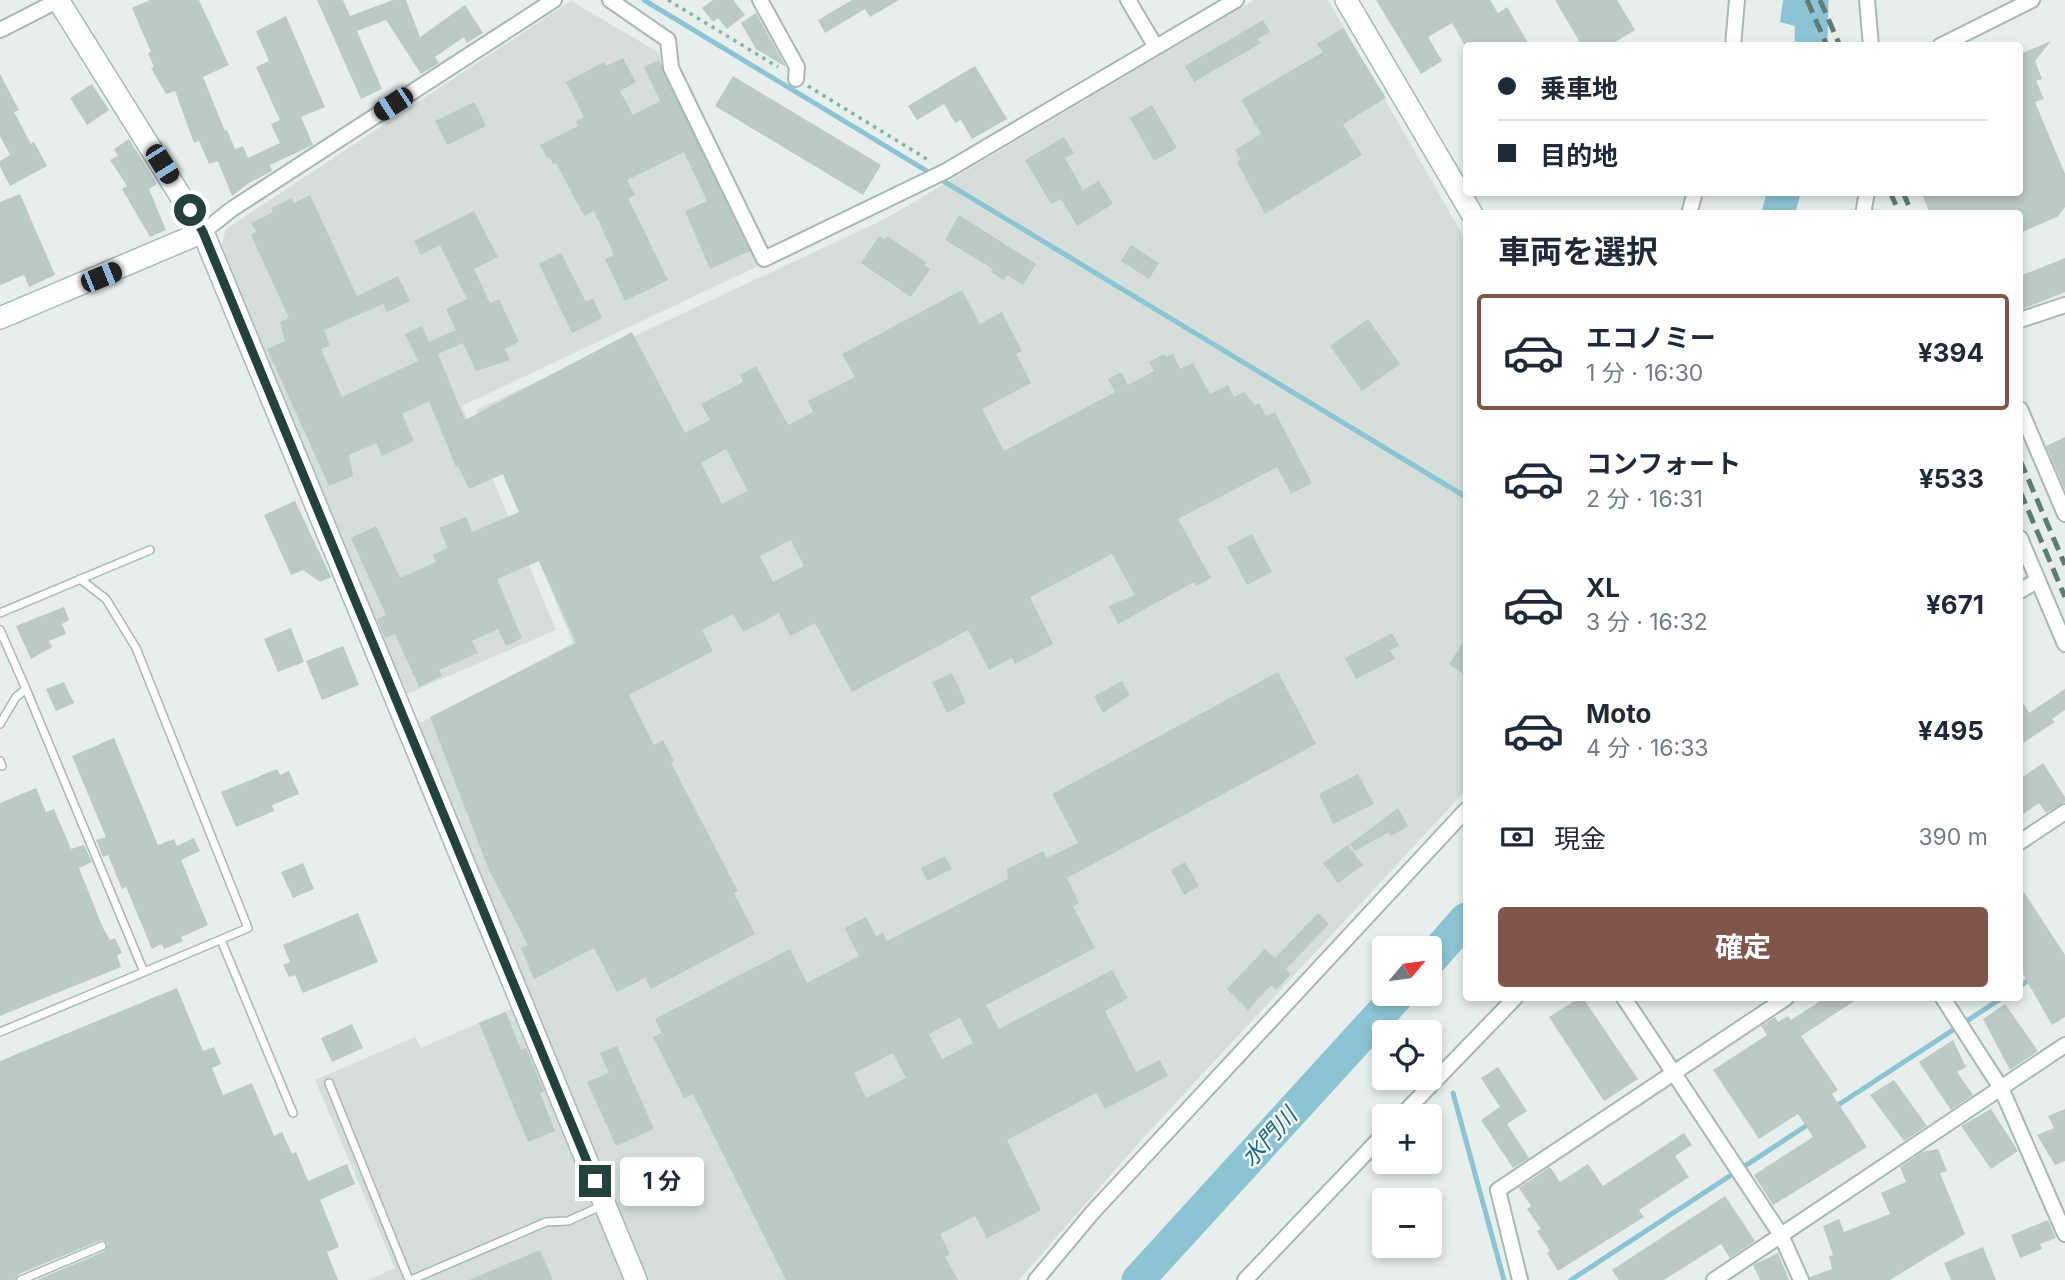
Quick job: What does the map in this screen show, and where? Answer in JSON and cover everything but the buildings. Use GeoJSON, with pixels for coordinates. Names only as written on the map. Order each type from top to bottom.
{"type":"FeatureCollection","features":[{"type":"Feature","properties":{"kind":"street"},"geometry":{"type":"LineString","coordinates":[[0,30],[58,0],[203,232],[636,1280]]}},
{"type":"Feature","properties":{"kind":"street"},"geometry":{"type":"LineString","coordinates":[[0,318],[203,232],[232,209],[554,0]]}},
{"type":"Feature","properties":{"kind":"street"},"geometry":{"type":"LineString","coordinates":[[610,0],[668,40],[671,68],[764,259],[946,171],[1236,0]]}},
{"type":"Feature","properties":{"kind":"street"},"geometry":{"type":"LineString","coordinates":[[760,0],[797,67],[796,79]]}},
{"type":"Feature","properties":{"kind":"street"},"geometry":{"type":"LineString","coordinates":[[1128,0],[1156,47]]}},
{"type":"Feature","properties":{"kind":"street"},"geometry":{"type":"LineString","coordinates":[[1346,0],[1470,210]]}},
{"type":"Feature","properties":{"kind":"street"},"geometry":{"type":"LineString","coordinates":[[1733,42],[1737,0]]}},
{"type":"Feature","properties":{"kind":"street"},"geometry":{"type":"LineString","coordinates":[[1867,0],[1871,42]]}},
{"type":"Feature","properties":{"kind":"street"},"geometry":{"type":"LineString","coordinates":[[1948,42],[2032,0]]}},
{"type":"Feature","properties":{"kind":"street"},"geometry":{"type":"LineString","coordinates":[[2023,319],[2065,305]]}},
{"type":"Feature","properties":{"kind":"street"},"geometry":{"type":"LineString","coordinates":[[2023,416],[2065,514]]}},
{"type":"Feature","properties":{"kind":"street"},"geometry":{"type":"LineString","coordinates":[[2023,545],[2065,644]]}},
{"type":"Feature","properties":{"kind":"street"},"geometry":{"type":"LineString","coordinates":[[2023,589],[2038,580]]}},
{"type":"Feature","properties":{"kind":"street"},"geometry":{"type":"LineString","coordinates":[[2023,840],[2065,812]]}},
{"type":"Feature","properties":{"kind":"street"},"geometry":{"type":"LineString","coordinates":[[1036,1280],[1092,1213],[1463,813]]}},
{"type":"Feature","properties":{"kind":"street"},"geometry":{"type":"LineString","coordinates":[[1413,1104],[1512,1001]]}},
{"type":"Feature","properties":{"kind":"street"},"geometry":{"type":"LineString","coordinates":[[1627,1001],[1781,1235],[1801,1280]]}},
{"type":"Feature","properties":{"kind":"street"},"geometry":{"type":"LineString","coordinates":[[1520,1280],[1498,1190],[1781,1001]]}},
{"type":"Feature","properties":{"kind":"street"},"geometry":{"type":"LineString","coordinates":[[1945,1001],[2001,1088],[2065,1234]]}},
{"type":"Feature","properties":{"kind":"street"},"geometry":{"type":"LineString","coordinates":[[1714,1280],[2065,1045]]}},
{"type":"Feature","properties":{"kind":"street"},"geometry":{"type":"LineString","coordinates":[[1245,1280],[1372,1147]]}},
{"type":"Feature","properties":{"kind":"lane"},"geometry":{"type":"LineString","coordinates":[[0,613],[150,550]]}},
{"type":"Feature","properties":{"kind":"lane"},"geometry":{"type":"LineString","coordinates":[[0,1032],[248,928],[136,648],[106,599],[80,579]]}},
{"type":"Feature","properties":{"kind":"lane"},"geometry":{"type":"LineString","coordinates":[[0,631],[144,972]]}},
{"type":"Feature","properties":{"kind":"lane"},"geometry":{"type":"LineString","coordinates":[[0,723],[16,697],[26,689]]}},
{"type":"Feature","properties":{"kind":"lane"},"geometry":{"type":"LineString","coordinates":[[221,940],[293,1112]]}},
{"type":"Feature","properties":{"kind":"lane"},"geometry":{"type":"LineString","coordinates":[[329,1083],[410,1280],[546,1222],[568,1221],[605,1204]]}},
{"type":"Feature","properties":{"kind":"lane"},"geometry":{"type":"LineString","coordinates":[[21,1280],[102,1246]]}},
{"type":"Feature","properties":{"kind":"shaded area"},"geometry":{"type":"Polygon","coordinates":[[[1254,0],[1328,0],[1463,236],[1463,793],[1144,1137],[1019,1280],[644,1280],[416,725],[573,643],[476,410],[885,219],[1254,0]]]}},
{"type":"Feature","properties":{"kind":"shaded area"},"geometry":{"type":"Polygon","coordinates":[[[571,1],[658,52],[758,266],[462,406],[556,630],[404,695],[220,250],[226,229],[571,1]]]}},
{"type":"Feature","properties":{"kind":"shaded area"},"geometry":{"type":"Polygon","coordinates":[[[513,1008],[624,1280],[368,1280],[395,1268],[315,1080],[415,1037],[421,1048],[513,1008]]]}},
{"type":"Feature","properties":{"kind":"water"},"geometry":{"type":"Polygon","coordinates":[[[1783,0],[1823,0],[1817,32],[1780,22],[1783,0]]]}},
{"type":"Feature","properties":{"kind":"waterway"},"geometry":{"type":"LineString","coordinates":[[644,0],[1463,495]]}},
{"type":"Feature","properties":{"kind":"waterway","name":"水門川"},"geometry":{"type":"LineString","coordinates":[[1811,42],[1812,0]]}},
{"type":"Feature","properties":{"kind":"waterway","name":"水門川"},"geometry":{"type":"LineString","coordinates":[[1779,210],[1783,196]]}},
{"type":"Feature","properties":{"kind":"waterway","name":"水門川"},"geometry":{"type":"LineString","coordinates":[[1442,946],[1463,922]]}},
{"type":"Feature","properties":{"kind":"waterway"},"geometry":{"type":"LineString","coordinates":[[2023,984],[2030,979]]}},
{"type":"Feature","properties":{"kind":"waterway"},"geometry":{"type":"LineString","coordinates":[[1835,1107],[1997,1001]]}},
{"type":"Feature","properties":{"kind":"waterway","name":"水門川"},"geometry":{"type":"LineString","coordinates":[[1138,1280],[1388,1006]]}},
{"type":"Feature","properties":{"kind":"waterway"},"geometry":{"type":"LineString","coordinates":[[1453,1093],[1504,1280]]}},
{"type":"Feature","properties":{"kind":"waterway"},"geometry":{"type":"LineString","coordinates":[[1571,1280],[1812,1122]]}},
{"type":"Feature","properties":{"kind":"railway"},"geometry":{"type":"LineString","coordinates":[[1807,0],[1825,42]]}},
{"type":"Feature","properties":{"kind":"railway"},"geometry":{"type":"LineString","coordinates":[[1820,0],[1838,42]]}},
{"type":"Feature","properties":{"kind":"railway"},"geometry":{"type":"LineString","coordinates":[[1892,196],[1898,210]]}},
{"type":"Feature","properties":{"kind":"railway"},"geometry":{"type":"LineString","coordinates":[[1905,196],[1910,210]]}},
{"type":"Feature","properties":{"kind":"railway"},"geometry":{"type":"LineString","coordinates":[[2023,467],[2065,565]]}},
{"type":"Feature","properties":{"kind":"railway"},"geometry":{"type":"LineString","coordinates":[[2023,498],[2065,597]]}},
{"type":"Feature","properties":{"kind":"route"},"geometry":{"type":"LineString","coordinates":[[190,210],[203,232],[595,1181]]}}]}
